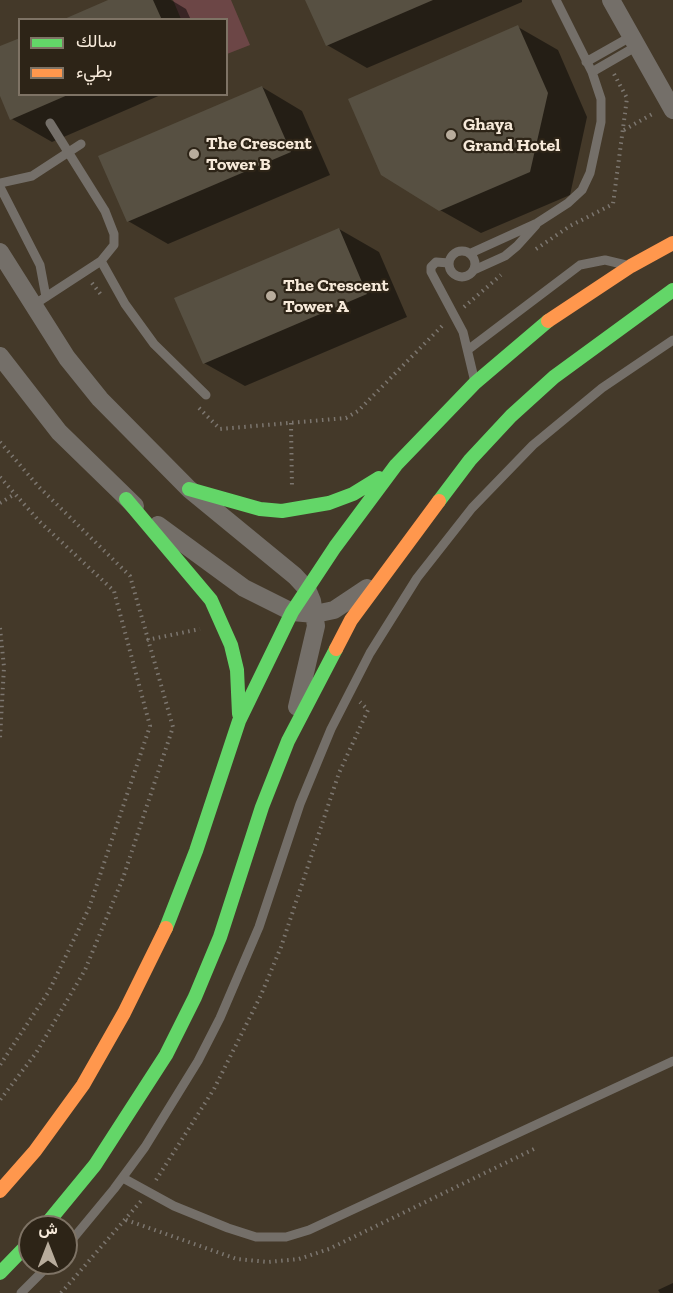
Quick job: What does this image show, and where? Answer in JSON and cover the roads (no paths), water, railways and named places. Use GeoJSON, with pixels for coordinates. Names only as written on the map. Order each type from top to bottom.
{"type":"FeatureCollection","features":[{"type":"Feature","properties":{"kind":"street"},"geometry":{"type":"LineString","coordinates":[[611,0],[671,108]]}},
{"type":"Feature","properties":{"kind":"street"},"geometry":{"type":"LineString","coordinates":[[1,1189],[35,1151],[83,1085],[163,936],[196,851],[239,721],[292,612],[307,589],[396,465],[475,383],[549,320],[631,266],[673,243]]}},
{"type":"Feature","properties":{"kind":"street"},"geometry":{"type":"LineString","coordinates":[[0,252],[39,302],[67,358],[100,399],[189,489],[295,576],[307,589],[315,614],[315,639],[288,741]]}},
{"type":"Feature","properties":{"kind":"street"},"geometry":{"type":"LineString","coordinates":[[54,1215],[102,1156],[171,1046],[220,937],[262,807],[288,741],[351,620],[379,579],[470,460],[511,416],[554,377],[673,290]]}},
{"type":"Feature","properties":{"kind":"street"},"geometry":{"type":"LineString","coordinates":[[0,357],[59,432],[126,499],[200,585],[223,624],[237,670],[239,721]]}},
{"type":"Feature","properties":{"kind":"street"},"geometry":{"type":"LineString","coordinates":[[189,489],[260,509],[282,511],[329,503],[353,494],[396,465]]}},
{"type":"Feature","properties":{"kind":"street"},"geometry":{"type":"LineString","coordinates":[[126,499],[190,550],[244,588],[292,612],[315,614],[346,604],[379,579]]}},
{"type":"Feature","properties":{"kind":"street"},"geometry":{"type":"LineString","coordinates":[[0,1273],[18,1254]]}},
{"type":"Feature","properties":{"kind":"lane"},"geometry":{"type":"LineString","coordinates":[[537,223],[517,246],[491,264],[474,270],[465,277],[459,276],[450,269],[449,263],[454,253],[460,250],[471,253],[537,223],[576,197],[587,182],[602,113],[599,89],[556,0]]}},
{"type":"Feature","properties":{"kind":"lane"},"geometry":{"type":"LineString","coordinates":[[586,62],[634,41]]}},
{"type":"Feature","properties":{"kind":"lane"},"geometry":{"type":"LineString","coordinates":[[592,72],[608,63],[634,41]]}},
{"type":"Feature","properties":{"kind":"lane"},"geometry":{"type":"LineString","coordinates":[[39,302],[102,261],[109,254],[114,234],[102,205],[50,123]]}},
{"type":"Feature","properties":{"kind":"lane"},"geometry":{"type":"LineString","coordinates":[[39,302],[40,265],[0,185],[32,176],[81,144]]}},
{"type":"Feature","properties":{"kind":"lane"},"geometry":{"type":"LineString","coordinates":[[471,253],[476,264],[474,270]]}},
{"type":"Feature","properties":{"kind":"lane"},"geometry":{"type":"LineString","coordinates":[[469,349],[580,265],[605,260],[631,266]]}},
{"type":"Feature","properties":{"kind":"lane"},"geometry":{"type":"LineString","coordinates":[[102,261],[138,324],[170,362],[206,394]]}},
{"type":"Feature","properties":{"kind":"lane"},"geometry":{"type":"LineString","coordinates":[[449,263],[436,262],[430,267],[430,272],[455,315],[469,349],[475,383]]}},
{"type":"Feature","properties":{"kind":"lane"},"geometry":{"type":"LineString","coordinates":[[78,1232],[123,1178],[174,1104],[220,1018],[259,927],[315,766],[349,692],[392,615],[443,543],[502,476],[567,416],[673,340]]}},
{"type":"Feature","properties":{"kind":"lane"},"geometry":{"type":"LineString","coordinates":[[123,1178],[174,1206],[228,1228],[256,1237],[286,1237],[309,1230],[673,1061]]}},
{"type":"Feature","properties":{"kind":"lane"},"geometry":{"type":"LineString","coordinates":[[21,1293],[39,1275]]}},
{"type":"Feature","properties":{"kind":"place","name":"Ghaya Grand Hotel"},"geometry":{"type":"Point","coordinates":[451,135]}},
{"type":"Feature","properties":{"kind":"place","name":"The Crescent Tower B"},"geometry":{"type":"Point","coordinates":[194,154]}},
{"type":"Feature","properties":{"kind":"place","name":"The Crescent Tower A"},"geometry":{"type":"Point","coordinates":[271,296]}}]}
